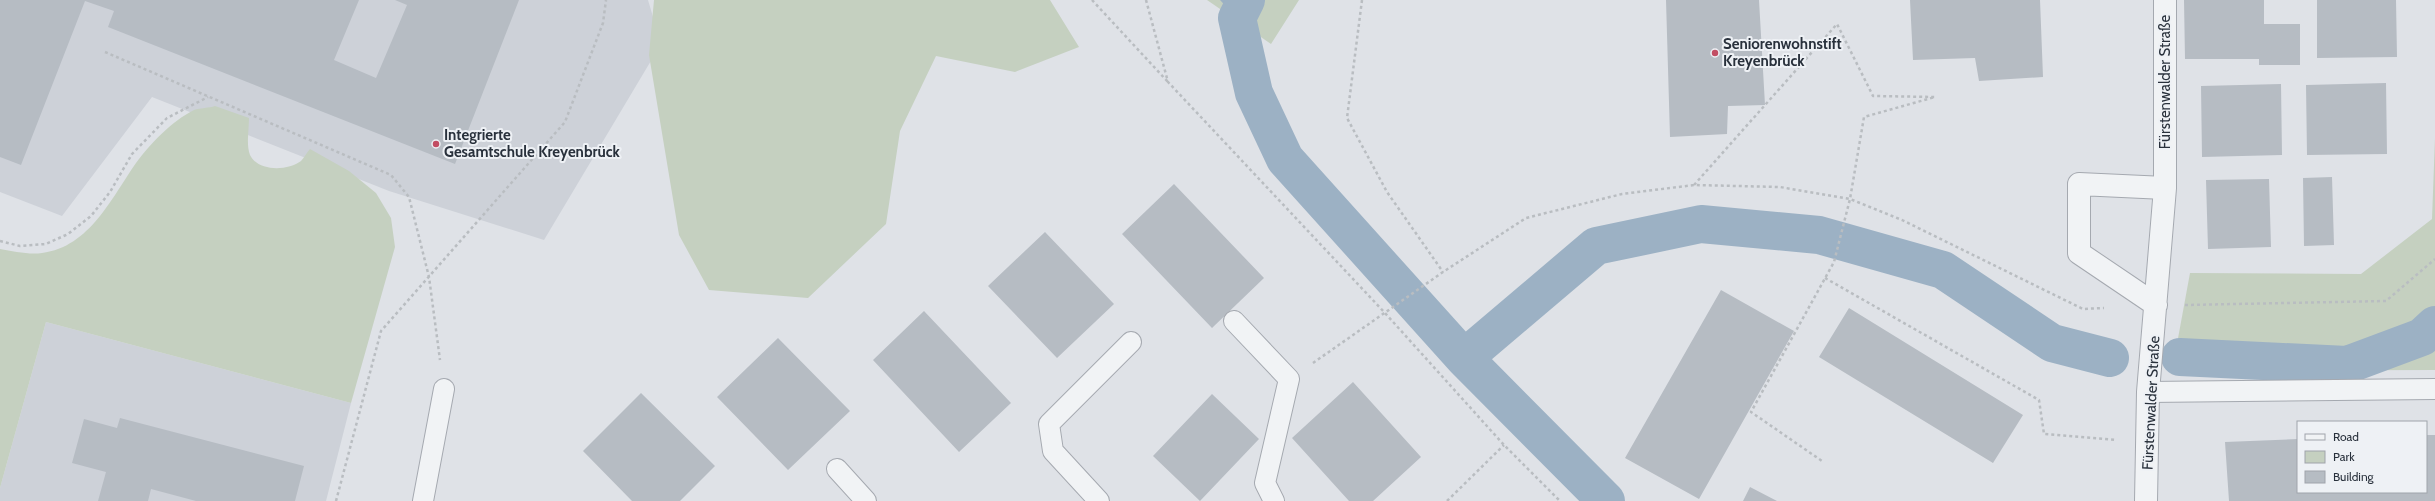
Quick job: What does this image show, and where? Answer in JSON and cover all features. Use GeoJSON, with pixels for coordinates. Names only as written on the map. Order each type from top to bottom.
{"type":"FeatureCollection","features":[{"type":"Feature","properties":{"kind":"street","name":"Fürstenwalder Straße"},"geometry":{"type":"LineString","coordinates":[[2146,501],[2148,392],[2165,188],[2165,0]]}},
{"type":"Feature","properties":{"kind":"street"},"geometry":{"type":"LineString","coordinates":[[2156,305],[2079,253],[2079,184],[2165,188]]}},
{"type":"Feature","properties":{"kind":"lane"},"geometry":{"type":"LineString","coordinates":[[1234,320],[1289,379],[1265,484],[1274,501]]}},
{"type":"Feature","properties":{"kind":"lane"},"geometry":{"type":"LineString","coordinates":[[1099,501],[1053,451],[1049,424],[1131,342]]}},
{"type":"Feature","properties":{"kind":"lane"},"geometry":{"type":"LineString","coordinates":[[423,501],[444,389]]}},
{"type":"Feature","properties":{"kind":"lane"},"geometry":{"type":"LineString","coordinates":[[2148,392],[2435,389]]}},
{"type":"Feature","properties":{"kind":"lane"},"geometry":{"type":"LineString","coordinates":[[837,469],[866,501]]}},
{"type":"Feature","properties":{"kind":"path"},"geometry":{"type":"LineString","coordinates":[[336,501],[381,330],[565,122],[604,23],[606,0]]}},
{"type":"Feature","properties":{"kind":"path"},"geometry":{"type":"LineString","coordinates":[[1092,0],[1385,313],[1504,444],[1560,501]]}},
{"type":"Feature","properties":{"kind":"path"},"geometry":{"type":"LineString","coordinates":[[1146,0],[1168,82]]}},
{"type":"Feature","properties":{"kind":"path"},"geometry":{"type":"LineString","coordinates":[[1362,0],[1347,118],[1387,192],[1443,272]]}},
{"type":"Feature","properties":{"kind":"path"},"geometry":{"type":"LineString","coordinates":[[1694,185],[1837,24],[1873,96],[1934,97],[1864,117],[1850,199],[1834,262],[1751,412],[1822,461]]}},
{"type":"Feature","properties":{"kind":"path"},"geometry":{"type":"LineString","coordinates":[[105,52],[391,175],[409,197],[429,277],[444,389]]}},
{"type":"Feature","properties":{"kind":"path"},"geometry":{"type":"LineString","coordinates":[[0,241],[20,246],[46,244],[68,234],[91,216],[110,192],[132,154],[167,118],[208,97]]}},
{"type":"Feature","properties":{"kind":"path"},"geometry":{"type":"LineString","coordinates":[[1289,379],[1443,272],[1526,218],[1622,194],[1694,185],[1780,187],[1850,199],[1902,220],[2083,309],[2156,305],[2386,301],[2435,259]]}},
{"type":"Feature","properties":{"kind":"path"},"geometry":{"type":"LineString","coordinates":[[1825,278],[2039,400],[2044,434],[2148,442]]}},
{"type":"Feature","properties":{"kind":"path"},"geometry":{"type":"LineString","coordinates":[[1447,501],[1504,444]]}},
{"type":"Feature","properties":{"kind":"shaded area","name":"Integrierte Gesamtschule Kreyenbrück"},"geometry":{"type":"Polygon","coordinates":[[[0,0],[648,0],[661,44],[544,240],[389,191],[152,97],[62,216],[0,192],[0,0]]]}},
{"type":"Feature","properties":{"kind":"shaded area"},"geometry":{"type":"Polygon","coordinates":[[[46,322],[351,403],[326,501],[0,501],[0,488],[46,322]]]}},
{"type":"Feature","properties":{"kind":"green space"},"geometry":{"type":"Polygon","coordinates":[[[654,0],[1050,0],[1079,47],[1015,72],[936,56],[900,131],[886,224],[808,298],[709,290],[679,235],[649,55],[654,0]]]}},
{"type":"Feature","properties":{"kind":"green space"},"geometry":{"type":"Polygon","coordinates":[[[1207,0],[1299,0],[1271,44],[1207,0]]]}},
{"type":"Feature","properties":{"kind":"green space"},"geometry":{"type":"Polygon","coordinates":[[[215,106],[249,118],[249,151],[254,161],[260,165],[274,168],[289,167],[301,161],[310,149],[349,171],[376,193],[391,218],[395,247],[351,403],[46,322],[0,488],[0,249],[26,253],[42,253],[59,249],[74,241],[87,231],[98,218],[136,163],[162,134],[178,120],[194,110],[215,106]]]}},
{"type":"Feature","properties":{"kind":"green space"},"geometry":{"type":"Polygon","coordinates":[[[2435,138],[2435,370],[2172,371],[2190,273],[2361,274],[2432,219],[2435,138]]]}},
{"type":"Feature","properties":{"kind":"water"},"geometry":{"type":"Polygon","coordinates":[[[1220,0],[1249,0],[1237,18],[1220,0]]]}},
{"type":"Feature","properties":{"kind":"building"},"geometry":{"type":"Polygon","coordinates":[[[0,0],[359,0],[334,60],[376,78],[407,5],[395,0],[519,0],[455,164],[108,27],[114,11],[85,1],[21,165],[0,157],[0,0]]]}},
{"type":"Feature","properties":{"kind":"building","name":"Seniorenwohnstift Kreyenbrück"},"geometry":{"type":"Polygon","coordinates":[[[1666,0],[1759,0],[1765,105],[1728,106],[1727,134],[1670,137],[1666,0]]]}},
{"type":"Feature","properties":{"kind":"building"},"geometry":{"type":"Polygon","coordinates":[[[1910,0],[2040,0],[2043,77],[1979,81],[1975,58],[1913,60],[1910,0]]]}},
{"type":"Feature","properties":{"kind":"building"},"geometry":{"type":"Polygon","coordinates":[[[2184,0],[2264,0],[2264,24],[2300,24],[2300,65],[2259,65],[2259,59],[2185,59],[2184,0]]]}},
{"type":"Feature","properties":{"kind":"building"},"geometry":{"type":"Polygon","coordinates":[[[2317,0],[2396,0],[2397,57],[2317,58],[2317,0]]]}},
{"type":"Feature","properties":{"kind":"building"},"geometry":{"type":"Polygon","coordinates":[[[2386,83],[2387,154],[2307,155],[2306,85],[2386,83]]]}},
{"type":"Feature","properties":{"kind":"building"},"geometry":{"type":"Polygon","coordinates":[[[2281,84],[2282,155],[2202,157],[2201,86],[2281,84]]]}},
{"type":"Feature","properties":{"kind":"building"},"geometry":{"type":"Polygon","coordinates":[[[2332,177],[2334,245],[2304,246],[2303,178],[2332,177]]]}},
{"type":"Feature","properties":{"kind":"building"},"geometry":{"type":"Polygon","coordinates":[[[2269,179],[2271,247],[2208,249],[2206,180],[2269,179]]]}},
{"type":"Feature","properties":{"kind":"building"},"geometry":{"type":"Polygon","coordinates":[[[1174,184],[1264,278],[1212,328],[1122,234],[1174,184]]]}},
{"type":"Feature","properties":{"kind":"building"},"geometry":{"type":"Polygon","coordinates":[[[1045,232],[1114,304],[1057,358],[988,286],[1045,232]]]}},
{"type":"Feature","properties":{"kind":"building"},"geometry":{"type":"Polygon","coordinates":[[[1721,290],[1794,331],[1699,499],[1625,458],[1721,290]]]}},
{"type":"Feature","properties":{"kind":"building"},"geometry":{"type":"Polygon","coordinates":[[[1849,308],[2023,415],[1993,463],[1819,357],[1849,308]]]}},
{"type":"Feature","properties":{"kind":"building"},"geometry":{"type":"Polygon","coordinates":[[[924,311],[1011,403],[959,452],[873,360],[924,311]]]}},
{"type":"Feature","properties":{"kind":"building"},"geometry":{"type":"Polygon","coordinates":[[[778,338],[850,411],[788,470],[717,397],[778,338]]]}},
{"type":"Feature","properties":{"kind":"building"},"geometry":{"type":"Polygon","coordinates":[[[1353,382],[1421,457],[1373,501],[1349,501],[1292,438],[1353,382]]]}},
{"type":"Feature","properties":{"kind":"building"},"geometry":{"type":"Polygon","coordinates":[[[641,393],[715,466],[680,501],[632,501],[583,451],[641,393]]]}},
{"type":"Feature","properties":{"kind":"building"},"geometry":{"type":"Polygon","coordinates":[[[1212,394],[1259,439],[1200,501],[1153,456],[1212,394]]]}},
{"type":"Feature","properties":{"kind":"building"},"geometry":{"type":"Polygon","coordinates":[[[120,418],[304,466],[295,501],[196,501],[151,489],[148,501],[98,501],[106,472],[72,463],[84,419],[117,428],[120,418]]]}},
{"type":"Feature","properties":{"kind":"building"},"geometry":{"type":"Polygon","coordinates":[[[2427,435],[2435,435],[2435,501],[2229,501],[2225,442],[2297,439],[2297,493],[2427,493],[2427,435]]]}},
{"type":"Feature","properties":{"kind":"building"},"geometry":{"type":"Polygon","coordinates":[[[1750,487],[1777,501],[1743,501],[1750,487]]]}},
{"type":"Feature","properties":{"kind":"waterway"},"geometry":{"type":"LineString","coordinates":[[1246,0],[1237,18],[1254,93],[1285,159],[1464,358],[1606,501]]}},
{"type":"Feature","properties":{"kind":"waterway"},"geometry":{"type":"LineString","coordinates":[[1464,358],[1596,246],[1701,224],[1819,235],[1943,270],[2052,343],[2110,358]]}},
{"type":"Feature","properties":{"kind":"waterway"},"geometry":{"type":"LineString","coordinates":[[2180,357],[2347,365],[2422,337],[2435,325]]}},
{"type":"Feature","properties":{"kind":"place","name":"Seniorenwohnstift Kreyenbrück"},"geometry":{"type":"Point","coordinates":[1715,53]}},
{"type":"Feature","properties":{"kind":"place","name":"Integrierte Gesamtschule Kreyenbrück"},"geometry":{"type":"Point","coordinates":[436,144]}}]}
